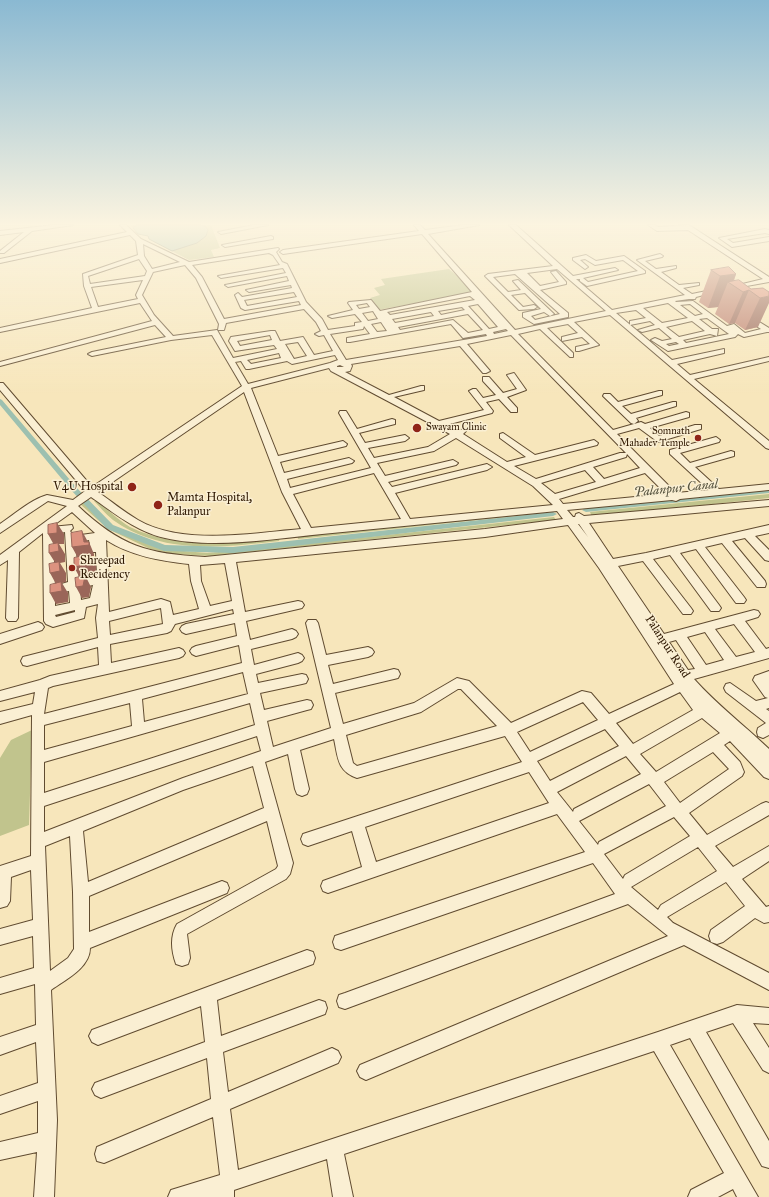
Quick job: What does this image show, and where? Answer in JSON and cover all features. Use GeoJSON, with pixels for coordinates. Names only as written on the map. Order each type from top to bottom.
{"type":"FeatureCollection","features":[{"type":"Feature","properties":{"kind":"street"},"geometry":{"type":"LineString","coordinates":[[86,281],[96,310]]}},
{"type":"Feature","properties":{"kind":"street"},"geometry":{"type":"LineString","coordinates":[[87,286],[114,281]]}},
{"type":"Feature","properties":{"kind":"street"},"geometry":{"type":"LineString","coordinates":[[145,281],[139,293],[142,300],[156,322],[171,338]]}},
{"type":"Feature","properties":{"kind":"street"},"geometry":{"type":"LineString","coordinates":[[92,354],[171,338],[181,338],[214,332],[223,326],[201,281]]}},
{"type":"Feature","properties":{"kind":"street"},"geometry":{"type":"LineString","coordinates":[[228,285],[251,281]]}},
{"type":"Feature","properties":{"kind":"street"},"geometry":{"type":"LineString","coordinates":[[0,561],[81,500],[246,387],[298,375],[312,375],[340,367],[370,363],[378,359],[462,343],[503,328],[464,281]]}},
{"type":"Feature","properties":{"kind":"street"},"geometry":{"type":"LineString","coordinates":[[496,281],[505,286],[523,289],[534,287]]}},
{"type":"Feature","properties":{"kind":"street"},"geometry":{"type":"LineString","coordinates":[[505,286],[522,281]]}},
{"type":"Feature","properties":{"kind":"street"},"geometry":{"type":"LineString","coordinates":[[454,319],[466,336],[512,333],[542,327],[565,315],[526,281]]}},
{"type":"Feature","properties":{"kind":"street"},"geometry":{"type":"LineString","coordinates":[[531,281],[539,288],[564,282],[563,281]]}},
{"type":"Feature","properties":{"kind":"street"},"geometry":{"type":"LineString","coordinates":[[576,281],[582,284],[611,313],[690,380],[765,438],[769,446]]}},
{"type":"Feature","properties":{"kind":"street"},"geometry":{"type":"LineString","coordinates":[[582,284],[602,281]]}},
{"type":"Feature","properties":{"kind":"street"},"geometry":{"type":"LineString","coordinates":[[582,284],[612,281]]}},
{"type":"Feature","properties":{"kind":"street"},"geometry":{"type":"LineString","coordinates":[[641,310],[625,315],[667,349],[735,335],[712,312],[669,281]]}},
{"type":"Feature","properties":{"kind":"street"},"geometry":{"type":"LineString","coordinates":[[673,304],[693,298],[747,291],[767,281]]}},
{"type":"Feature","properties":{"kind":"street"},"geometry":{"type":"LineString","coordinates":[[239,296],[294,282],[312,316],[312,322],[321,332],[334,353],[340,367],[387,394],[443,423],[510,464],[540,480],[561,501],[577,521],[625,591],[702,710],[735,732],[652,779],[579,814]]}},
{"type":"Feature","properties":{"kind":"street"},"geometry":{"type":"LineString","coordinates":[[677,287],[697,284]]}},
{"type":"Feature","properties":{"kind":"street"},"geometry":{"type":"LineString","coordinates":[[505,286],[523,289],[556,320]]}},
{"type":"Feature","properties":{"kind":"street"},"geometry":{"type":"LineString","coordinates":[[505,286],[516,304],[523,309],[556,307]]}},
{"type":"Feature","properties":{"kind":"street"},"geometry":{"type":"LineString","coordinates":[[727,294],[769,286]]}},
{"type":"Feature","properties":{"kind":"street"},"geometry":{"type":"LineString","coordinates":[[239,296],[298,289]]}},
{"type":"Feature","properties":{"kind":"street"},"geometry":{"type":"LineString","coordinates":[[350,340],[392,332],[387,322],[384,310],[472,294],[676,498]]}},
{"type":"Feature","properties":{"kind":"street"},"geometry":{"type":"LineString","coordinates":[[239,296],[245,308],[302,298]]}},
{"type":"Feature","properties":{"kind":"street"},"geometry":{"type":"LineString","coordinates":[[456,296],[490,334]]}},
{"type":"Feature","properties":{"kind":"street"},"geometry":{"type":"LineString","coordinates":[[693,298],[715,296]]}},
{"type":"Feature","properties":{"kind":"street"},"geometry":{"type":"LineString","coordinates":[[516,304],[546,298]]}},
{"type":"Feature","properties":{"kind":"street"},"geometry":{"type":"LineString","coordinates":[[438,299],[445,308]]}},
{"type":"Feature","properties":{"kind":"street"},"geometry":{"type":"LineString","coordinates":[[0,330],[142,300]]}},
{"type":"Feature","properties":{"kind":"street"},"geometry":{"type":"LineString","coordinates":[[371,336],[355,313],[352,303],[368,300],[398,333],[428,327],[472,314],[485,306]]}},
{"type":"Feature","properties":{"kind":"street"},"geometry":{"type":"LineString","coordinates":[[543,308],[526,315],[534,322],[556,320],[569,321],[689,301],[700,309],[712,312]]}},
{"type":"Feature","properties":{"kind":"street"},"geometry":{"type":"LineString","coordinates":[[411,304],[417,313]]}},
{"type":"Feature","properties":{"kind":"street"},"geometry":{"type":"LineString","coordinates":[[387,322],[403,316],[464,304],[485,306]]}},
{"type":"Feature","properties":{"kind":"street"},"geometry":{"type":"LineString","coordinates":[[673,304],[719,338]]}},
{"type":"Feature","properties":{"kind":"street"},"geometry":{"type":"LineString","coordinates":[[222,322],[306,306]]}},
{"type":"Feature","properties":{"kind":"street"},"geometry":{"type":"LineString","coordinates":[[633,323],[700,309]]}},
{"type":"Feature","properties":{"kind":"street"},"geometry":{"type":"LineString","coordinates":[[332,316],[376,310]]}},
{"type":"Feature","properties":{"kind":"street"},"geometry":{"type":"LineString","coordinates":[[434,310],[439,317]]}},
{"type":"Feature","properties":{"kind":"street"},"geometry":{"type":"LineString","coordinates":[[641,310],[685,346]]}},
{"type":"Feature","properties":{"kind":"street"},"geometry":{"type":"LineString","coordinates":[[642,330],[693,319],[712,312]]}},
{"type":"Feature","properties":{"kind":"street"},"geometry":{"type":"LineString","coordinates":[[403,316],[408,323]]}},
{"type":"Feature","properties":{"kind":"street"},"geometry":{"type":"LineString","coordinates":[[321,332],[387,322],[408,323],[439,317],[454,319]]}},
{"type":"Feature","properties":{"kind":"street"},"geometry":{"type":"LineString","coordinates":[[650,336],[702,325],[723,324],[750,317],[767,329],[743,335],[723,324]]}},
{"type":"Feature","properties":{"kind":"street"},"geometry":{"type":"LineString","coordinates":[[422,320],[428,327]]}},
{"type":"Feature","properties":{"kind":"street"},"geometry":{"type":"LineString","coordinates":[[741,320],[756,332]]}},
{"type":"Feature","properties":{"kind":"street"},"geometry":{"type":"LineString","coordinates":[[569,321],[595,345],[579,349]]}},
{"type":"Feature","properties":{"kind":"street"},"geometry":{"type":"LineString","coordinates":[[0,364],[156,322]]}},
{"type":"Feature","properties":{"kind":"street"},"geometry":{"type":"LineString","coordinates":[[460,329],[498,322]]}},
{"type":"Feature","properties":{"kind":"street"},"geometry":{"type":"LineString","coordinates":[[659,344],[711,332],[723,324]]}},
{"type":"Feature","properties":{"kind":"street"},"geometry":{"type":"LineString","coordinates":[[542,327],[570,355]]}},
{"type":"Feature","properties":{"kind":"street"},"geometry":{"type":"LineString","coordinates":[[214,332],[246,387],[288,492],[308,532]]}},
{"type":"Feature","properties":{"kind":"street"},"geometry":{"type":"LineString","coordinates":[[242,358],[248,367],[285,360],[281,350],[271,333],[255,335],[233,341],[238,349],[276,342]]}},
{"type":"Feature","properties":{"kind":"street"},"geometry":{"type":"LineString","coordinates":[[566,339],[583,334]]}},
{"type":"Feature","properties":{"kind":"street"},"geometry":{"type":"LineString","coordinates":[[255,335],[269,363]]}},
{"type":"Feature","properties":{"kind":"street"},"geometry":{"type":"LineString","coordinates":[[462,343],[501,396],[514,410]]}},
{"type":"Feature","properties":{"kind":"street"},"geometry":{"type":"LineString","coordinates":[[231,361],[281,350]]}},
{"type":"Feature","properties":{"kind":"street"},"geometry":{"type":"LineString","coordinates":[[671,363],[721,351]]}},
{"type":"Feature","properties":{"kind":"street"},"geometry":{"type":"LineString","coordinates":[[312,358],[334,353]]}},
{"type":"Feature","properties":{"kind":"street"},"geometry":{"type":"LineString","coordinates":[[690,380],[766,362]]}},
{"type":"Feature","properties":{"kind":"street"},"geometry":{"type":"LineString","coordinates":[[482,401],[522,390],[510,375]]}},
{"type":"Feature","properties":{"kind":"street"},"geometry":{"type":"LineString","coordinates":[[0,385],[81,500],[101,533],[122,545],[150,554],[194,561],[230,559],[485,533],[577,521],[769,503]]}},
{"type":"Feature","properties":{"kind":"street"},"geometry":{"type":"LineString","coordinates":[[387,394],[421,388]]}},
{"type":"Feature","properties":{"kind":"street"},"geometry":{"type":"LineString","coordinates":[[443,423],[489,411],[473,391]]}},
{"type":"Feature","properties":{"kind":"street"},"geometry":{"type":"LineString","coordinates":[[616,405],[659,393]]}},
{"type":"Feature","properties":{"kind":"street"},"geometry":{"type":"LineString","coordinates":[[387,394],[415,409]]}},
{"type":"Feature","properties":{"kind":"street"},"geometry":{"type":"LineString","coordinates":[[607,396],[673,452],[718,493]]}},
{"type":"Feature","properties":{"kind":"street"},"geometry":{"type":"LineString","coordinates":[[630,417],[673,404]]}},
{"type":"Feature","properties":{"kind":"street"},"geometry":{"type":"LineString","coordinates":[[343,413],[408,523]]}},
{"type":"Feature","properties":{"kind":"street"},"geometry":{"type":"LineString","coordinates":[[612,433],[686,416]]}},
{"type":"Feature","properties":{"kind":"street"},"geometry":{"type":"LineString","coordinates":[[354,432],[392,422]]}},
{"type":"Feature","properties":{"kind":"street"},"geometry":{"type":"LineString","coordinates":[[658,439],[698,427]]}},
{"type":"Feature","properties":{"kind":"street"},"geometry":{"type":"LineString","coordinates":[[288,492],[431,449],[460,433]]}},
{"type":"Feature","properties":{"kind":"street"},"geometry":{"type":"LineString","coordinates":[[503,436],[534,458]]}},
{"type":"Feature","properties":{"kind":"street"},"geometry":{"type":"LineString","coordinates":[[362,446],[405,438]]}},
{"type":"Feature","properties":{"kind":"street"},"geometry":{"type":"LineString","coordinates":[[673,452],[716,440]]}},
{"type":"Feature","properties":{"kind":"street"},"geometry":{"type":"LineString","coordinates":[[510,464],[594,443]]}},
{"type":"Feature","properties":{"kind":"street"},"geometry":{"type":"LineString","coordinates":[[275,460],[343,444]]}},
{"type":"Feature","properties":{"kind":"street"},"geometry":{"type":"LineString","coordinates":[[689,466],[731,454]]}},
{"type":"Feature","properties":{"kind":"street"},"geometry":{"type":"LineString","coordinates":[[540,480],[623,455]]}},
{"type":"Feature","properties":{"kind":"street"},"geometry":{"type":"LineString","coordinates":[[282,477],[349,461]]}},
{"type":"Feature","properties":{"kind":"street"},"geometry":{"type":"LineString","coordinates":[[382,480],[453,464]]}},
{"type":"Feature","properties":{"kind":"street"},"geometry":{"type":"LineString","coordinates":[[510,464],[561,501]]}},
{"type":"Feature","properties":{"kind":"street"},"geometry":{"type":"LineString","coordinates":[[587,466],[602,483]]}},
{"type":"Feature","properties":{"kind":"street"},"geometry":{"type":"LineString","coordinates":[[389,491],[487,467]]}},
{"type":"Feature","properties":{"kind":"street"},"geometry":{"type":"LineString","coordinates":[[561,501],[602,483],[647,469]]}},
{"type":"Feature","properties":{"kind":"street"},"geometry":{"type":"LineString","coordinates":[[0,529],[38,502],[47,498],[81,500],[165,535],[204,540],[408,523],[561,501],[676,498],[769,487]]}},
{"type":"Feature","properties":{"kind":"street"},"geometry":{"type":"LineString","coordinates":[[51,522],[68,528]]}},
{"type":"Feature","properties":{"kind":"street"},"geometry":{"type":"LineString","coordinates":[[62,547],[48,533],[68,528]]}},
{"type":"Feature","properties":{"kind":"street"},"geometry":{"type":"LineString","coordinates":[[62,547],[60,569],[74,586],[81,614],[51,622],[49,592],[60,569],[62,547],[68,528]]}},
{"type":"Feature","properties":{"kind":"street"},"geometry":{"type":"LineString","coordinates":[[607,564],[646,557],[769,529]]}},
{"type":"Feature","properties":{"kind":"street"},"geometry":{"type":"LineString","coordinates":[[101,533],[102,618],[105,670]]}},
{"type":"Feature","properties":{"kind":"street"},"geometry":{"type":"LineString","coordinates":[[747,534],[769,557]]}},
{"type":"Feature","properties":{"kind":"street"},"geometry":{"type":"LineString","coordinates":[[62,547],[94,536],[90,562],[96,580],[97,598],[94,601],[79,605]]}},
{"type":"Feature","properties":{"kind":"street"},"geometry":{"type":"LineString","coordinates":[[724,540],[761,584]]}},
{"type":"Feature","properties":{"kind":"street"},"geometry":{"type":"LineString","coordinates":[[698,545],[740,600]]}},
{"type":"Feature","properties":{"kind":"street"},"geometry":{"type":"LineString","coordinates":[[12,618],[14,550]]}},
{"type":"Feature","properties":{"kind":"street"},"geometry":{"type":"LineString","coordinates":[[673,551],[715,608]]}},
{"type":"Feature","properties":{"kind":"street"},"geometry":{"type":"LineString","coordinates":[[646,557],[687,611]]}},
{"type":"Feature","properties":{"kind":"street"},"geometry":{"type":"LineString","coordinates":[[182,958],[179,935],[182,929],[281,874],[285,869],[286,863],[272,812],[262,757],[261,723],[251,694],[245,642],[230,559]]}},
{"type":"Feature","properties":{"kind":"street"},"geometry":{"type":"LineString","coordinates":[[194,561],[196,581],[206,612]]}},
{"type":"Feature","properties":{"kind":"street"},"geometry":{"type":"LineString","coordinates":[[60,569],[90,562]]}},
{"type":"Feature","properties":{"kind":"street"},"geometry":{"type":"LineString","coordinates":[[49,592],[96,580]]}},
{"type":"Feature","properties":{"kind":"street"},"geometry":{"type":"LineString","coordinates":[[28,661],[104,641],[168,628],[169,621],[166,605],[160,603],[102,618]]}},
{"type":"Feature","properties":{"kind":"street"},"geometry":{"type":"LineString","coordinates":[[169,621],[237,604]]}},
{"type":"Feature","properties":{"kind":"street"},"geometry":{"type":"LineString","coordinates":[[186,629],[298,605]]}},
{"type":"Feature","properties":{"kind":"street"},"geometry":{"type":"LineString","coordinates":[[657,640],[737,620],[754,614]]}},
{"type":"Feature","properties":{"kind":"street"},"geometry":{"type":"LineString","coordinates":[[308,839],[533,761],[703,671],[766,654],[737,620]]}},
{"type":"Feature","properties":{"kind":"street"},"geometry":{"type":"LineString","coordinates":[[312,623],[347,766],[351,770],[357,772],[512,728],[585,696],[730,875],[763,911],[717,936]]}},
{"type":"Feature","properties":{"kind":"street"},"geometry":{"type":"LineString","coordinates":[[0,639],[38,627]]}},
{"type":"Feature","properties":{"kind":"street"},"geometry":{"type":"LineString","coordinates":[[707,627],[733,663]]}},
{"type":"Feature","properties":{"kind":"street"},"geometry":{"type":"LineString","coordinates":[[196,651],[292,634]]}},
{"type":"Feature","properties":{"kind":"street"},"geometry":{"type":"LineString","coordinates":[[679,635],[703,671]]}},
{"type":"Feature","properties":{"kind":"street"},"geometry":{"type":"LineString","coordinates":[[321,661],[368,652]]}},
{"type":"Feature","properties":{"kind":"street"},"geometry":{"type":"LineString","coordinates":[[0,696],[43,685],[50,681],[179,653]]}},
{"type":"Feature","properties":{"kind":"street"},"geometry":{"type":"LineString","coordinates":[[0,718],[39,714],[135,696],[298,658]]}},
{"type":"Feature","properties":{"kind":"street"},"geometry":{"type":"LineString","coordinates":[[328,690],[394,674]]}},
{"type":"Feature","properties":{"kind":"street"},"geometry":{"type":"LineString","coordinates":[[769,676],[759,680],[769,694]]}},
{"type":"Feature","properties":{"kind":"street"},"geometry":{"type":"LineString","coordinates":[[38,758],[139,730],[302,679]]}},
{"type":"Feature","properties":{"kind":"street","name":"Palanpur Road"},"geometry":{"type":"LineString","coordinates":[[683,681],[735,732],[762,751],[769,773]]}},
{"type":"Feature","properties":{"kind":"street"},"geometry":{"type":"LineString","coordinates":[[37,842],[183,784],[338,731],[417,708],[457,683],[461,683],[512,728],[560,806],[600,851],[621,889],[668,928],[769,982]]}},
{"type":"Feature","properties":{"kind":"street"},"geometry":{"type":"LineString","coordinates":[[43,685],[39,714],[37,842],[47,1089],[47,1140],[44,1197]]}},
{"type":"Feature","properties":{"kind":"street"},"geometry":{"type":"LineString","coordinates":[[730,688],[755,706],[769,719]]}},
{"type":"Feature","properties":{"kind":"street"},"geometry":{"type":"LineString","coordinates":[[135,696],[139,730]]}},
{"type":"Feature","properties":{"kind":"street"},"geometry":{"type":"LineString","coordinates":[[755,706],[769,703]]}},
{"type":"Feature","properties":{"kind":"street"},"geometry":{"type":"LineString","coordinates":[[37,802],[261,723],[307,705]]}},
{"type":"Feature","properties":{"kind":"street"},"geometry":{"type":"LineString","coordinates":[[555,786],[630,750],[702,710]]}},
{"type":"Feature","properties":{"kind":"street"},"geometry":{"type":"LineString","coordinates":[[341,942],[600,851],[678,810],[737,772],[735,766],[715,744]]}},
{"type":"Feature","properties":{"kind":"street"},"geometry":{"type":"LineString","coordinates":[[293,746],[302,789]]}},
{"type":"Feature","properties":{"kind":"street"},"geometry":{"type":"LineString","coordinates":[[328,886],[560,806]]}},
{"type":"Feature","properties":{"kind":"street"},"geometry":{"type":"LineString","coordinates":[[630,880],[702,841],[766,809]]}},
{"type":"Feature","properties":{"kind":"street"},"geometry":{"type":"LineString","coordinates":[[81,892],[272,812]]}},
{"type":"Feature","properties":{"kind":"street"},"geometry":{"type":"LineString","coordinates":[[356,823],[370,871]]}},
{"type":"Feature","properties":{"kind":"street"},"geometry":{"type":"LineString","coordinates":[[0,986],[42,980],[74,964],[82,951],[81,892],[76,826]]}},
{"type":"Feature","properties":{"kind":"street"},"geometry":{"type":"LineString","coordinates":[[666,910],[769,853]]}},
{"type":"Feature","properties":{"kind":"street"},"geometry":{"type":"LineString","coordinates":[[2,901],[2,872],[38,861]]}},
{"type":"Feature","properties":{"kind":"street"},"geometry":{"type":"LineString","coordinates":[[82,943],[222,888]]}},
{"type":"Feature","properties":{"kind":"street"},"geometry":{"type":"LineString","coordinates":[[345,1001],[630,896]]}},
{"type":"Feature","properties":{"kind":"street"},"geometry":{"type":"LineString","coordinates":[[0,937],[40,926]]}},
{"type":"Feature","properties":{"kind":"street"},"geometry":{"type":"LineString","coordinates":[[366,1071],[685,937]]}},
{"type":"Feature","properties":{"kind":"street"},"geometry":{"type":"LineString","coordinates":[[98,1036],[307,958]]}},
{"type":"Feature","properties":{"kind":"street"},"geometry":{"type":"LineString","coordinates":[[208,995],[221,1105],[226,1188]]}},
{"type":"Feature","properties":{"kind":"street"},"geometry":{"type":"LineString","coordinates":[[101,1090],[319,1008]]}},
{"type":"Feature","properties":{"kind":"street"},"geometry":{"type":"LineString","coordinates":[[178,1197],[226,1188],[334,1148],[658,1041],[736,1013],[769,1016]]}},
{"type":"Feature","properties":{"kind":"street"},"geometry":{"type":"LineString","coordinates":[[736,1013],[769,1064]]}},
{"type":"Feature","properties":{"kind":"street"},"geometry":{"type":"LineString","coordinates":[[694,1028],[769,1159]]}},
{"type":"Feature","properties":{"kind":"street"},"geometry":{"type":"LineString","coordinates":[[0,1046],[44,1031]]}},
{"type":"Feature","properties":{"kind":"street"},"geometry":{"type":"LineString","coordinates":[[658,1041],[748,1197]]}},
{"type":"Feature","properties":{"kind":"street"},"geometry":{"type":"LineString","coordinates":[[104,1154],[332,1057]]}},
{"type":"Feature","properties":{"kind":"street"},"geometry":{"type":"LineString","coordinates":[[0,1105],[47,1089]]}},
{"type":"Feature","properties":{"kind":"street"},"geometry":{"type":"LineString","coordinates":[[0,1151],[47,1140]]}},
{"type":"Feature","properties":{"kind":"street"},"geometry":{"type":"LineString","coordinates":[[334,1148],[343,1197]]}},
{"type":"Feature","properties":{"kind":"street"},"geometry":{"type":"LineString","coordinates":[[698,1197],[736,1177]]}},
{"type":"Feature","properties":{"kind":"green space"},"geometry":{"type":"Polygon","coordinates":[[[382,281],[462,281],[475,292],[378,310],[370,298],[380,295],[374,288],[385,285],[382,281]]]}},
{"type":"Feature","properties":{"kind":"green space"},"geometry":{"type":"Polygon","coordinates":[[[769,494],[769,498],[592,517],[590,512],[769,494]]]}},
{"type":"Feature","properties":{"kind":"green space"},"geometry":{"type":"Polygon","coordinates":[[[97,500],[117,518],[130,527],[166,539],[204,543],[280,538],[279,541],[217,546],[175,544],[154,540],[135,533],[116,522],[94,501],[97,500]]]}},
{"type":"Feature","properties":{"kind":"green space"},"geometry":{"type":"Polygon","coordinates":[[[83,502],[110,528],[160,549],[207,553],[554,517],[556,520],[211,556],[175,554],[150,549],[108,529],[80,504],[83,502]]]}},
{"type":"Feature","properties":{"kind":"green space"},"geometry":{"type":"Polygon","coordinates":[[[551,509],[553,512],[298,539],[297,535],[551,509]]]}},
{"type":"Feature","properties":{"kind":"green space"},"geometry":{"type":"Polygon","coordinates":[[[32,730],[29,825],[0,836],[0,758],[11,740],[32,730]]]}},
{"type":"Feature","properties":{"kind":"building"},"geometry":{"type":"Polygon","coordinates":[[[740,281],[751,289],[763,288],[769,292],[769,296],[760,298],[749,290],[743,292],[728,282],[740,281]]]}},
{"type":"Feature","properties":{"kind":"building"},"geometry":{"type":"Polygon","coordinates":[[[57,523],[57,533],[48,534],[48,525],[57,523]]]}},
{"type":"Feature","properties":{"kind":"building"},"geometry":{"type":"Polygon","coordinates":[[[82,531],[84,542],[89,542],[89,545],[72,547],[71,533],[82,531]]]}},
{"type":"Feature","properties":{"kind":"building"},"geometry":{"type":"Polygon","coordinates":[[[58,543],[59,551],[49,553],[49,545],[58,543]]]}},
{"type":"Feature","properties":{"kind":"building"},"geometry":{"type":"Polygon","coordinates":[[[90,554],[90,564],[74,567],[74,558],[90,554]]]}},
{"type":"Feature","properties":{"kind":"building"},"geometry":{"type":"Polygon","coordinates":[[[59,562],[60,571],[50,573],[49,564],[59,562]]]}},
{"type":"Feature","properties":{"kind":"building"},"geometry":{"type":"Polygon","coordinates":[[[85,576],[83,586],[76,587],[75,578],[85,576]]]}},
{"type":"Feature","properties":{"kind":"building"},"geometry":{"type":"Polygon","coordinates":[[[61,582],[62,591],[50,593],[50,585],[61,582]]]}},
{"type":"Feature","properties":{"kind":"waterway"},"geometry":{"type":"LineString","coordinates":[[0,401],[74,489],[110,527],[164,548],[233,550],[553,514]]}},
{"type":"Feature","properties":{"kind":"waterway","name":"Palanpur Canal"},"geometry":{"type":"LineString","coordinates":[[586,510],[769,491]]}},
{"type":"Feature","properties":{"kind":"place","name":"Swayam Clinic"},"geometry":{"type":"Point","coordinates":[417,428]}},
{"type":"Feature","properties":{"kind":"place","name":"Somnath Mahadev Temple"},"geometry":{"type":"Point","coordinates":[698,438]}},
{"type":"Feature","properties":{"kind":"place","name":"V4U Hospital"},"geometry":{"type":"Point","coordinates":[132,487]}},
{"type":"Feature","properties":{"kind":"place","name":"Mamta Hospital, Palanpur"},"geometry":{"type":"Point","coordinates":[158,505]}},
{"type":"Feature","properties":{"kind":"place","name":"Shreepad Recidency"},"geometry":{"type":"Point","coordinates":[72,568]}}]}
